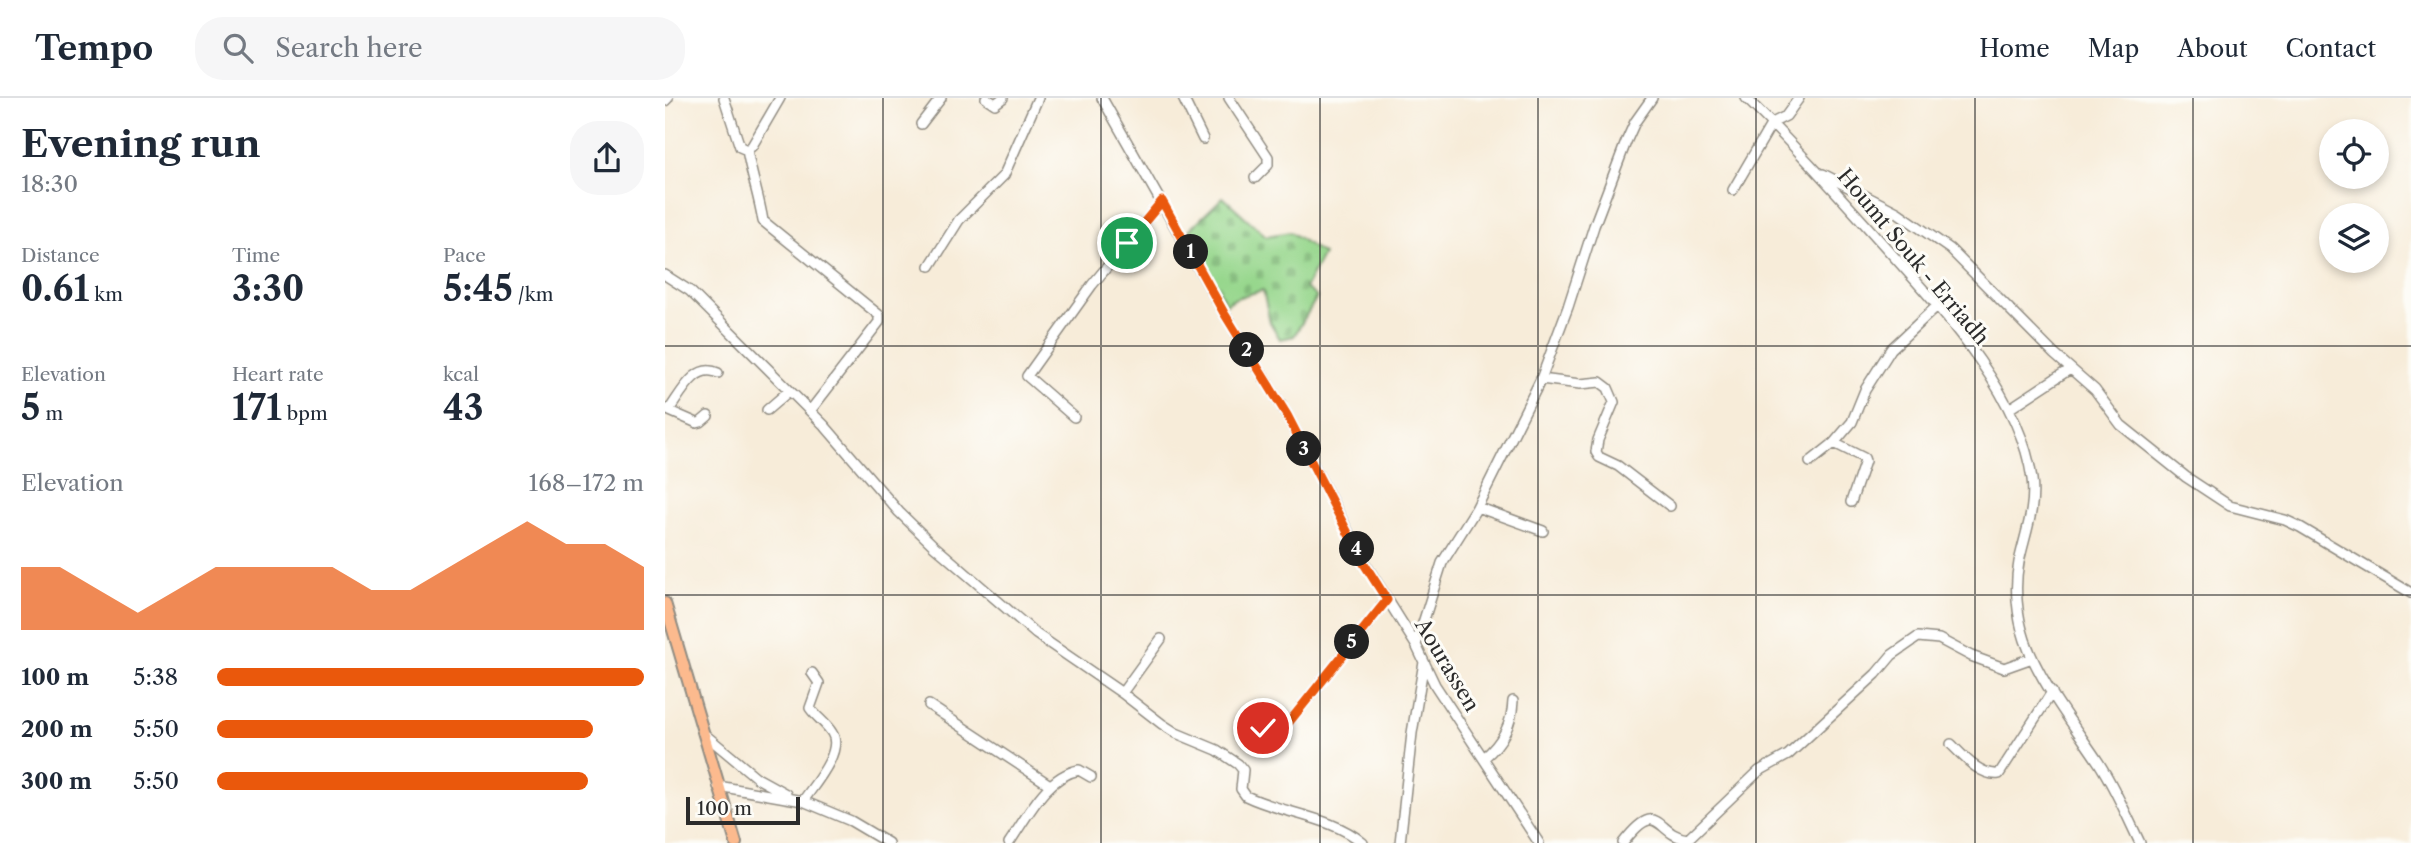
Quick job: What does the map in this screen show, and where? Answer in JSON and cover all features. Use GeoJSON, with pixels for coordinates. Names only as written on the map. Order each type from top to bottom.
{"type":"FeatureCollection","features":[{"type":"Feature","properties":{"kind":"main road"},"geometry":{"type":"LineString","coordinates":[[665,603],[736,843]]}},
{"type":"Feature","properties":{"kind":"street"},"geometry":{"type":"LineString","coordinates":[[724,98],[740,147],[747,150]]}},
{"type":"Feature","properties":{"kind":"street"},"geometry":{"type":"LineString","coordinates":[[747,150],[780,98]]}},
{"type":"Feature","properties":{"kind":"street"},"geometry":{"type":"LineString","coordinates":[[921,124],[941,98]]}},
{"type":"Feature","properties":{"kind":"street"},"geometry":{"type":"LineString","coordinates":[[986,98],[995,104],[1003,98]]}},
{"type":"Feature","properties":{"kind":"street"},"geometry":{"type":"LineString","coordinates":[[930,266],[959,220],[1004,175],[1038,98]]}},
{"type":"Feature","properties":{"kind":"street"},"geometry":{"type":"LineString","coordinates":[[1183,98],[1203,139]]}},
{"type":"Feature","properties":{"kind":"street"},"geometry":{"type":"LineString","coordinates":[[1229,98],[1268,157],[1268,165],[1255,178]]}},
{"type":"Feature","properties":{"kind":"street"},"geometry":{"type":"LineString","coordinates":[[1416,645],[1442,563],[1477,507],[1541,379],[1623,151],[1635,122],[1652,98]]}},
{"type":"Feature","properties":{"kind":"street","name":"Houmt Souk - Erriadh"},"geometry":{"type":"LineString","coordinates":[[1745,98],[1818,172],[1937,306],[2010,409],[2024,441],[2032,478],[2032,510],[2017,581],[2017,610],[2024,639],[2052,692],[2101,766],[2140,843]]}},
{"type":"Feature","properties":{"kind":"street"},"geometry":{"type":"LineString","coordinates":[[1733,190],[1772,123],[1786,116],[1799,98]]}},
{"type":"Feature","properties":{"kind":"street","name":"Aourassen"},"geometry":{"type":"LineString","coordinates":[[1105,99],[1224,313],[1287,415],[1363,562],[1416,645],[1436,685],[1539,843]]}},
{"type":"Feature","properties":{"kind":"street"},"geometry":{"type":"LineString","coordinates":[[747,150],[763,221],[879,315],[879,322],[810,411]]}},
{"type":"Feature","properties":{"kind":"street"},"geometry":{"type":"LineString","coordinates":[[1818,172],[1897,212],[1950,248],[2070,369],[2095,390],[2127,430],[2218,500],[2300,527],[2411,593]]}},
{"type":"Feature","properties":{"kind":"street"},"geometry":{"type":"LineString","coordinates":[[1073,417],[1027,376],[1092,285],[1162,201]]}},
{"type":"Feature","properties":{"kind":"street"},"geometry":{"type":"LineString","coordinates":[[665,275],[690,290],[810,411],[918,532],[1036,634],[1169,729],[1217,750],[1238,764],[1243,770],[1241,789],[1246,796],[1323,822],[1353,835],[1363,843]]}},
{"type":"Feature","properties":{"kind":"street"},"geometry":{"type":"LineString","coordinates":[[1810,463],[1834,443],[1851,422],[1865,390],[1891,349],[1937,306]]}},
{"type":"Feature","properties":{"kind":"street"},"geometry":{"type":"LineString","coordinates":[[2010,409],[2070,369]]}},
{"type":"Feature","properties":{"kind":"street"},"geometry":{"type":"LineString","coordinates":[[708,416],[697,423],[667,410],[698,373],[709,370],[718,373]]}},
{"type":"Feature","properties":{"kind":"street"},"geometry":{"type":"LineString","coordinates":[[1541,379],[1580,384],[1600,382],[1604,385],[1614,402],[1598,440],[1596,452],[1599,457],[1619,466],[1670,506]]}},
{"type":"Feature","properties":{"kind":"street"},"geometry":{"type":"LineString","coordinates":[[767,410],[789,391]]}},
{"type":"Feature","properties":{"kind":"street"},"geometry":{"type":"LineString","coordinates":[[1834,443],[1865,461],[1851,502]]}},
{"type":"Feature","properties":{"kind":"street"},"geometry":{"type":"LineString","coordinates":[[1477,507],[1543,531]]}},
{"type":"Feature","properties":{"kind":"street"},"geometry":{"type":"LineString","coordinates":[[1263,728],[1286,726],[1387,600]]}},
{"type":"Feature","properties":{"kind":"street"},"geometry":{"type":"LineString","coordinates":[[1623,843],[1635,828],[1646,821],[1654,820],[1688,839],[1759,771],[1788,755],[1876,674],[1892,655],[1918,637],[1939,639],[1971,656],[2004,668],[2032,658]]}},
{"type":"Feature","properties":{"kind":"street"},"geometry":{"type":"LineString","coordinates":[[1122,693],[1161,639]]}},
{"type":"Feature","properties":{"kind":"street"},"geometry":{"type":"LineString","coordinates":[[1400,843],[1412,733],[1424,662]]}},
{"type":"Feature","properties":{"kind":"street"},"geometry":{"type":"LineString","coordinates":[[799,800],[831,758],[835,742],[832,733],[810,708],[818,684],[812,673]]}},
{"type":"Feature","properties":{"kind":"street"},"geometry":{"type":"LineString","coordinates":[[1951,744],[1969,763],[1991,775],[1999,774],[2052,692]]}},
{"type":"Feature","properties":{"kind":"street"},"geometry":{"type":"LineString","coordinates":[[1484,758],[1496,748],[1512,719],[1513,701]]}},
{"type":"Feature","properties":{"kind":"street"},"geometry":{"type":"LineString","coordinates":[[929,705],[1050,785]]}},
{"type":"Feature","properties":{"kind":"street"},"geometry":{"type":"LineString","coordinates":[[703,733],[757,778],[799,800],[851,821],[888,843]]}},
{"type":"Feature","properties":{"kind":"street"},"geometry":{"type":"LineString","coordinates":[[1009,843],[1050,785],[1061,776],[1079,770],[1091,776]]}},
{"type":"Feature","properties":{"kind":"street"},"geometry":{"type":"LineString","coordinates":[[717,786],[799,800]]}},
{"type":"Feature","properties":{"kind":"green space"},"geometry":{"type":"Polygon","coordinates":[[[1223,197],[1266,236],[1290,232],[1323,254],[1305,288],[1317,297],[1294,336],[1280,339],[1270,322],[1263,290],[1226,304],[1186,233],[1223,197]]]}},
{"type":"Feature","properties":{"kind":"route"},"geometry":{"type":"LineString","coordinates":[[1127,243],[1162,201],[1224,313],[1287,415],[1363,562],[1387,600],[1286,726],[1263,728]]}}]}
